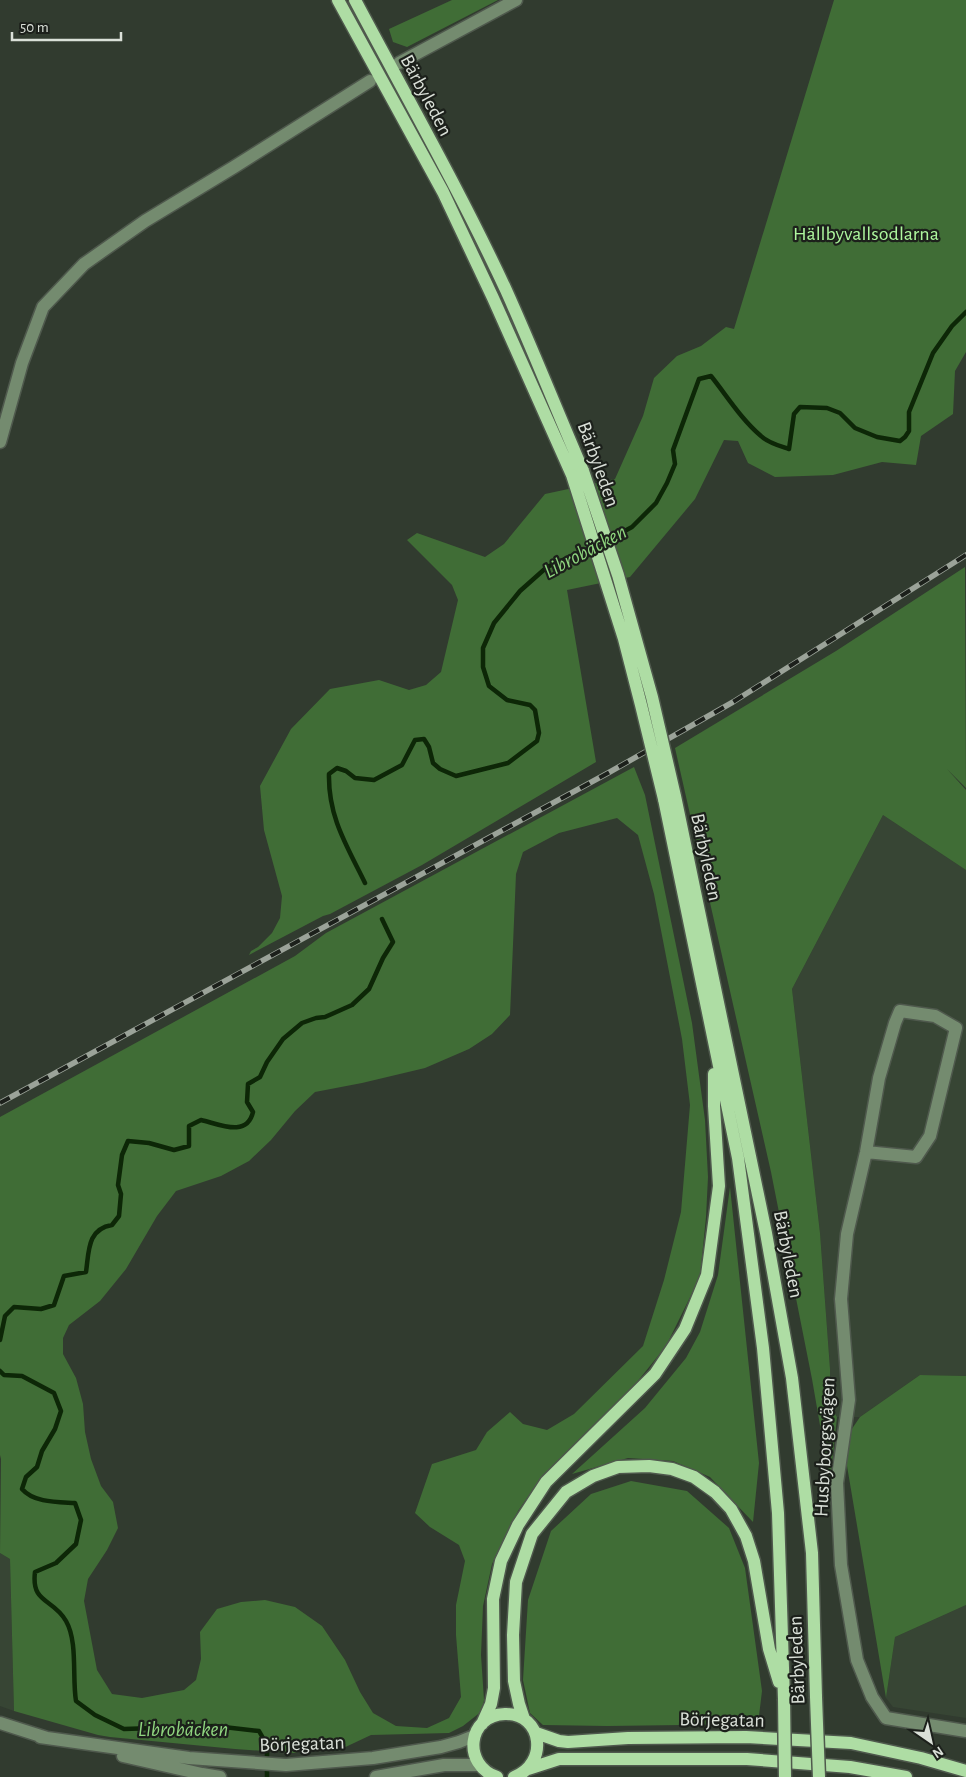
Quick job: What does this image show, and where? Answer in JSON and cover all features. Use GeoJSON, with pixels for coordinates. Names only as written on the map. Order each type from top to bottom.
{"type":"FeatureCollection","features":[{"type":"Feature","properties":{"kind":"main road","name":"Bärbyleden"},"geometry":{"type":"LineString","coordinates":[[338,0],[443,192],[578,473]]}},
{"type":"Feature","properties":{"kind":"main road","name":"Bärbyleden"},"geometry":{"type":"LineString","coordinates":[[355,0],[454,186],[505,288],[552,393],[578,473],[669,798],[766,1234],[792,1378],[812,1553],[819,1777]]}},
{"type":"Feature","properties":{"kind":"main road","name":"Bärbyleden"},"geometry":{"type":"LineString","coordinates":[[669,798],[715,1049],[738,1158],[763,1348],[778,1513],[785,1777]]}},
{"type":"Feature","properties":{"kind":"main road"},"geometry":{"type":"LineString","coordinates":[[494,1776],[479,1765],[473,1748],[474,1736],[491,1704],[494,1688],[493,1599],[501,1561],[518,1526],[546,1482],[655,1374],[685,1329],[707,1276],[719,1186],[714,1106],[715,1049]]}},
{"type":"Feature","properties":{"kind":"main road"},"geometry":{"type":"LineString","coordinates":[[524,1720],[514,1681],[514,1626],[516,1582],[532,1534],[566,1492],[593,1476],[618,1467],[649,1466],[672,1469],[694,1477],[716,1492],[731,1509],[746,1536],[754,1561],[769,1649],[784,1699]]}},
{"type":"Feature","properties":{"kind":"main road"},"geometry":{"type":"LineString","coordinates":[[482,1724],[498,1714],[516,1715],[524,1720],[536,1734],[538,1743],[534,1761],[522,1774]]}},
{"type":"Feature","properties":{"kind":"main road","name":"Börjegatan"},"geometry":{"type":"LineString","coordinates":[[536,1734],[568,1742],[628,1738],[746,1737],[851,1743],[921,1758],[966,1771]]}},
{"type":"Feature","properties":{"kind":"main road","name":"Börjegatan"},"geometry":{"type":"LineString","coordinates":[[522,1774],[560,1759],[747,1760],[850,1767],[906,1777]]}},
{"type":"Feature","properties":{"kind":"street"},"geometry":{"type":"LineString","coordinates":[[399,63],[516,0]]}},
{"type":"Feature","properties":{"kind":"street"},"geometry":{"type":"LineString","coordinates":[[0,442],[22,362],[43,307],[84,264],[145,221],[370,81]]}},
{"type":"Feature","properties":{"kind":"street","name":"Husbyborgsvägen"},"geometry":{"type":"LineString","coordinates":[[866,1152],[916,1157],[930,1136],[956,1028],[936,1016],[900,1011],[879,1078],[866,1152],[847,1234],[841,1299],[849,1400],[837,1483],[841,1565],[844,1584],[858,1660],[872,1697],[886,1718],[966,1731]]}},
{"type":"Feature","properties":{"kind":"street","name":"Börjegatan"},"geometry":{"type":"LineString","coordinates":[[0,1723],[40,1736],[220,1777]]}},
{"type":"Feature","properties":{"kind":"street","name":"Börjegatan"},"geometry":{"type":"LineString","coordinates":[[40,1736],[189,1758],[286,1765],[373,1758],[441,1747],[474,1736]]}},
{"type":"Feature","properties":{"kind":"street"},"geometry":{"type":"LineString","coordinates":[[376,1777],[444,1766],[479,1765]]}},
{"type":"Feature","properties":{"kind":"shaded area"},"geometry":{"type":"Polygon","coordinates":[[[883,815],[966,870],[966,1376],[920,1375],[860,1417],[837,1417],[830,1406],[830,1369],[820,1233],[792,989],[883,815]]]}},
{"type":"Feature","properties":{"kind":"shaded area"},"geometry":{"type":"Polygon","coordinates":[[[0,1553],[10,1559],[14,1711],[0,1706],[0,1553]]]}},
{"type":"Feature","properties":{"kind":"shaded area"},"geometry":{"type":"Polygon","coordinates":[[[966,1605],[966,1718],[893,1707],[886,1698],[895,1637],[966,1605]]]}},
{"type":"Feature","properties":{"kind":"green space"},"geometry":{"type":"Polygon","coordinates":[[[452,0],[498,0],[407,47],[393,42],[389,29],[452,0]]]}},
{"type":"Feature","properties":{"kind":"green space","name":"Hällbyvallsodlarna"},"geometry":{"type":"Polygon","coordinates":[[[834,0],[966,0],[966,352],[955,371],[953,414],[921,436],[916,465],[882,462],[833,475],[775,477],[748,463],[738,441],[724,440],[695,499],[630,577],[567,590],[596,762],[422,865],[249,955],[251,951],[258,947],[272,933],[280,918],[282,896],[264,830],[260,786],[291,729],[330,689],[379,680],[409,690],[426,685],[441,672],[458,600],[452,585],[407,540],[417,533],[485,557],[504,544],[545,494],[615,479],[643,416],[654,378],[677,356],[701,346],[726,327],[734,329],[834,0]]]}},
{"type":"Feature","properties":{"kind":"green space"},"geometry":{"type":"Polygon","coordinates":[[[965,567],[966,788],[947,769],[966,790],[966,870],[883,815],[792,989],[820,1233],[830,1369],[830,1406],[837,1417],[830,1483],[812,1379],[771,1172],[675,748],[836,651],[965,567]]]}},
{"type":"Feature","properties":{"kind":"green space"},"geometry":{"type":"Polygon","coordinates":[[[634,767],[645,795],[692,1023],[705,1120],[708,1177],[700,1277],[666,1346],[637,1382],[543,1475],[518,1511],[492,1564],[483,1606],[481,1655],[484,1700],[482,1711],[463,1726],[449,1733],[371,1735],[337,1751],[310,1749],[294,1753],[110,1737],[14,1711],[10,1559],[0,1553],[0,1117],[295,956],[326,933],[634,767]],[[617,818],[559,833],[523,852],[516,874],[510,1015],[492,1034],[469,1049],[425,1068],[315,1092],[249,1161],[221,1176],[176,1191],[157,1216],[126,1269],[100,1301],[69,1325],[63,1338],[63,1354],[76,1378],[83,1404],[85,1432],[91,1459],[101,1486],[113,1502],[118,1528],[107,1550],[88,1579],[84,1601],[97,1670],[112,1694],[142,1698],[184,1690],[196,1680],[201,1659],[200,1632],[217,1609],[241,1602],[265,1600],[295,1607],[322,1626],[345,1660],[360,1692],[373,1713],[396,1726],[427,1728],[449,1718],[461,1697],[456,1635],[456,1605],[465,1561],[459,1545],[430,1527],[415,1513],[432,1464],[476,1450],[487,1432],[510,1412],[523,1424],[547,1430],[574,1414],[643,1346],[664,1280],[681,1212],[690,1105],[682,1039],[654,894],[638,835],[617,818]]]}},
{"type":"Feature","properties":{"kind":"green space"},"geometry":{"type":"Polygon","coordinates":[[[730,1187],[759,1463],[753,1522],[710,1477],[673,1461],[628,1458],[572,1474],[645,1408],[686,1358],[700,1332],[718,1275],[730,1187]]]}},
{"type":"Feature","properties":{"kind":"green space"},"geometry":{"type":"Polygon","coordinates":[[[920,1375],[966,1376],[966,1605],[895,1637],[886,1698],[843,1442],[860,1417],[920,1375]]]}},
{"type":"Feature","properties":{"kind":"green space"},"geometry":{"type":"Polygon","coordinates":[[[631,1481],[687,1491],[729,1528],[745,1568],[762,1691],[758,1724],[543,1725],[530,1713],[523,1680],[528,1600],[551,1531],[591,1494],[631,1481]]]}},
{"type":"Feature","properties":{"kind":"waterway","name":"Librobäcken"},"geometry":{"type":"LineString","coordinates":[[608,540],[632,527],[656,503],[675,464],[673,450],[699,379],[711,376],[754,429],[767,441],[789,449],[794,414],[800,407],[827,408],[840,413],[855,428],[877,437],[900,441],[909,431],[909,412],[933,353],[952,326],[966,312]]}},
{"type":"Feature","properties":{"kind":"waterway","name":"Librobäcken"},"geometry":{"type":"LineString","coordinates":[[365,883],[345,844],[335,818],[329,774],[337,768],[346,771],[355,778],[374,780],[402,765],[415,740],[424,739],[429,747],[433,763],[440,769],[456,776],[508,763],[537,741],[539,733],[535,710],[530,705],[507,700],[489,686],[483,667],[483,648],[494,623],[520,591],[547,567],[592,547]]}},
{"type":"Feature","properties":{"kind":"waterway","name":"Librobäcken"},"geometry":{"type":"LineString","coordinates":[[0,1340],[5,1316],[14,1307],[41,1309],[54,1305],[64,1276],[86,1272],[89,1249],[94,1236],[104,1227],[112,1225],[119,1216],[121,1194],[118,1185],[122,1155],[128,1141],[149,1143],[174,1150],[189,1146],[189,1126],[201,1120],[232,1127],[245,1125],[250,1120],[253,1112],[247,1102],[248,1084],[260,1077],[267,1062],[283,1039],[302,1023],[325,1017],[352,1005],[369,989],[383,958],[393,942],[382,919]]}},
{"type":"Feature","properties":{"kind":"waterway","name":"Librobäcken"},"geometry":{"type":"LineString","coordinates":[[0,1371],[4,1375],[22,1376],[54,1393],[61,1411],[55,1429],[42,1451],[37,1467],[26,1477],[22,1489],[27,1494],[40,1499],[75,1503],[81,1520],[76,1544],[56,1563],[35,1572],[36,1590],[44,1600],[61,1614],[70,1629],[76,1701],[95,1715],[124,1729],[215,1726],[259,1731],[267,1745],[267,1777]]}},
{"type":"Feature","properties":{"kind":"railway"},"geometry":{"type":"LineString","coordinates":[[0,1103],[608,773],[733,702],[966,555]]}}]}
